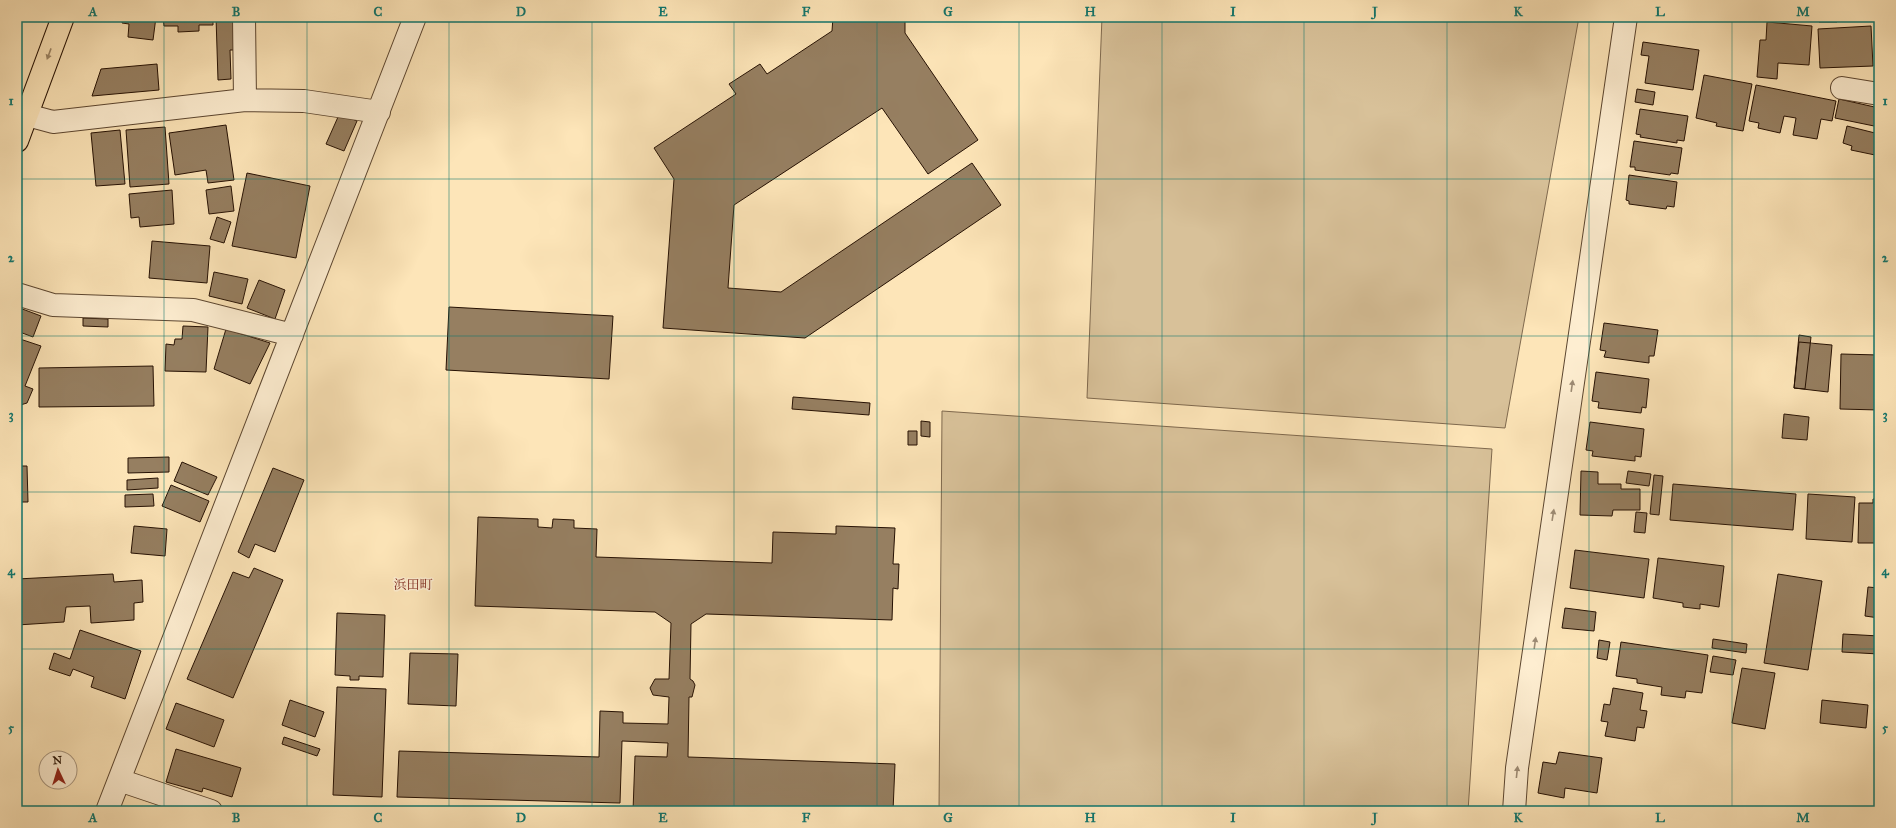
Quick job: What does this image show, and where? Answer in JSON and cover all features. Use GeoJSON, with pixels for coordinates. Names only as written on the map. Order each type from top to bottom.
{"type":"FeatureCollection","features":[{"type":"Feature","properties":{"kind":"highway"},"geometry":{"type":"LineString","coordinates":[[17,141],[63,17]]}},
{"type":"Feature","properties":{"kind":"street"},"geometry":{"type":"LineString","coordinates":[[244,17],[245,100]]}},
{"type":"Feature","properties":{"kind":"street"},"geometry":{"type":"LineString","coordinates":[[106,811],[415,17]]}},
{"type":"Feature","properties":{"kind":"street"},"geometry":{"type":"LineString","coordinates":[[1514,811],[1517,768],[1626,17]]}},
{"type":"Feature","properties":{"kind":"street"},"geometry":{"type":"LineString","coordinates":[[1842,88],[1879,94]]}},
{"type":"Feature","properties":{"kind":"street"},"geometry":{"type":"LineString","coordinates":[[27,115],[53,122],[245,100],[304,101],[379,112]]}},
{"type":"Feature","properties":{"kind":"street"},"geometry":{"type":"LineString","coordinates":[[17,294],[53,305],[192,310],[292,334]]}},
{"type":"Feature","properties":{"kind":"street"},"geometry":{"type":"LineString","coordinates":[[119,780],[211,811]]}},
{"type":"Feature","properties":{"kind":"shaded area"},"geometry":{"type":"Polygon","coordinates":[[[1102,17],[1579,17],[1505,428],[1087,398],[1102,17]]]}},
{"type":"Feature","properties":{"kind":"shaded area"},"geometry":{"type":"Polygon","coordinates":[[[942,411],[1492,449],[1468,811],[939,811],[942,411]]]}},
{"type":"Feature","properties":{"kind":"building"},"geometry":{"type":"Polygon","coordinates":[[[123,17],[156,17],[153,40],[128,37],[129,24],[122,23],[123,17]]]}},
{"type":"Feature","properties":{"kind":"building"},"geometry":{"type":"Polygon","coordinates":[[[163,17],[213,17],[213,25],[199,25],[199,31],[178,32],[178,26],[164,26],[163,17]]]}},
{"type":"Feature","properties":{"kind":"building"},"geometry":{"type":"Polygon","coordinates":[[[216,17],[237,17],[238,50],[230,50],[231,79],[218,80],[216,17]]]}},
{"type":"Feature","properties":{"kind":"building"},"geometry":{"type":"Polygon","coordinates":[[[833,17],[905,17],[905,33],[978,140],[928,174],[882,108],[734,205],[728,288],[781,292],[972,163],[1001,205],[805,338],[663,328],[674,179],[654,148],[736,94],[729,84],[760,64],[767,74],[832,31],[833,17]]]}},
{"type":"Feature","properties":{"kind":"building"},"geometry":{"type":"Polygon","coordinates":[[[971,17],[1063,17],[1063,21],[971,17]]]}},
{"type":"Feature","properties":{"kind":"building"},"geometry":{"type":"Polygon","coordinates":[[[1819,17],[1837,17],[1837,22],[1819,22],[1819,17]]]}},
{"type":"Feature","properties":{"kind":"building"},"geometry":{"type":"Polygon","coordinates":[[[1767,22],[1812,26],[1809,65],[1778,63],[1777,79],[1757,77],[1760,40],[1766,40],[1767,22]]]}},
{"type":"Feature","properties":{"kind":"building"},"geometry":{"type":"Polygon","coordinates":[[[1871,26],[1873,66],[1820,68],[1818,29],[1871,26]]]}},
{"type":"Feature","properties":{"kind":"building"},"geometry":{"type":"Polygon","coordinates":[[[1643,42],[1699,50],[1693,90],[1645,83],[1649,56],[1641,55],[1643,42]]]}},
{"type":"Feature","properties":{"kind":"building"},"geometry":{"type":"Polygon","coordinates":[[[157,64],[159,90],[92,96],[101,69],[157,64]]]}},
{"type":"Feature","properties":{"kind":"building"},"geometry":{"type":"Polygon","coordinates":[[[1704,75],[1752,84],[1743,131],[1716,126],[1717,123],[1696,118],[1704,75]]]}},
{"type":"Feature","properties":{"kind":"building"},"geometry":{"type":"Polygon","coordinates":[[[1756,85],[1836,101],[1832,121],[1821,119],[1817,139],[1793,135],[1796,118],[1784,116],[1780,133],[1758,128],[1759,123],[1749,121],[1756,85]]]}},
{"type":"Feature","properties":{"kind":"building"},"geometry":{"type":"Polygon","coordinates":[[[1637,89],[1655,92],[1653,105],[1635,102],[1637,89]]]}},
{"type":"Feature","properties":{"kind":"building"},"geometry":{"type":"Polygon","coordinates":[[[1839,99],[1879,108],[1879,127],[1835,118],[1839,99]]]}},
{"type":"Feature","properties":{"kind":"building"},"geometry":{"type":"Polygon","coordinates":[[[1640,109],[1688,116],[1684,141],[1677,140],[1677,143],[1640,137],[1641,135],[1636,134],[1640,109]]]}},
{"type":"Feature","properties":{"kind":"building"},"geometry":{"type":"Polygon","coordinates":[[[338,117],[348,117],[357,121],[344,151],[326,144],[338,117]]]}},
{"type":"Feature","properties":{"kind":"building"},"geometry":{"type":"Polygon","coordinates":[[[226,125],[234,180],[208,183],[206,170],[175,175],[169,133],[226,125]]]}},
{"type":"Feature","properties":{"kind":"building"},"geometry":{"type":"Polygon","coordinates":[[[1847,126],[1879,134],[1875,155],[1851,150],[1852,146],[1843,143],[1847,126]]]}},
{"type":"Feature","properties":{"kind":"building"},"geometry":{"type":"Polygon","coordinates":[[[165,127],[169,184],[130,187],[126,130],[165,127]]]}},
{"type":"Feature","properties":{"kind":"building"},"geometry":{"type":"Polygon","coordinates":[[[120,130],[125,184],[96,186],[91,133],[120,130]]]}},
{"type":"Feature","properties":{"kind":"building"},"geometry":{"type":"Polygon","coordinates":[[[1634,141],[1682,148],[1678,174],[1671,173],[1670,175],[1635,170],[1635,167],[1630,167],[1634,141]]]}},
{"type":"Feature","properties":{"kind":"building"},"geometry":{"type":"Polygon","coordinates":[[[247,173],[310,186],[296,258],[232,246],[247,173]]]}},
{"type":"Feature","properties":{"kind":"building"},"geometry":{"type":"Polygon","coordinates":[[[1629,175],[1677,182],[1674,207],[1667,206],[1666,209],[1629,204],[1629,201],[1626,200],[1629,175]]]}},
{"type":"Feature","properties":{"kind":"building"},"geometry":{"type":"Polygon","coordinates":[[[231,186],[234,211],[209,214],[206,190],[231,186]]]}},
{"type":"Feature","properties":{"kind":"building"},"geometry":{"type":"Polygon","coordinates":[[[172,190],[174,224],[140,227],[139,217],[131,218],[129,194],[172,190]]]}},
{"type":"Feature","properties":{"kind":"building"},"geometry":{"type":"Polygon","coordinates":[[[217,217],[231,222],[224,243],[210,239],[217,217]]]}},
{"type":"Feature","properties":{"kind":"building"},"geometry":{"type":"Polygon","coordinates":[[[152,241],[210,246],[207,283],[149,278],[152,241]]]}},
{"type":"Feature","properties":{"kind":"building"},"geometry":{"type":"Polygon","coordinates":[[[214,272],[248,279],[242,304],[209,296],[214,272]]]}},
{"type":"Feature","properties":{"kind":"building"},"geometry":{"type":"Polygon","coordinates":[[[259,280],[285,290],[275,319],[247,308],[259,280]]]}},
{"type":"Feature","properties":{"kind":"building"},"geometry":{"type":"Polygon","coordinates":[[[17,307],[41,316],[33,337],[17,331],[17,307]]]}},
{"type":"Feature","properties":{"kind":"building"},"geometry":{"type":"Polygon","coordinates":[[[449,307],[613,316],[609,379],[446,370],[449,307]]]}},
{"type":"Feature","properties":{"kind":"building"},"geometry":{"type":"Polygon","coordinates":[[[83,318],[108,319],[108,327],[83,326],[83,318]]]}},
{"type":"Feature","properties":{"kind":"building"},"geometry":{"type":"Polygon","coordinates":[[[1604,323],[1658,330],[1654,356],[1649,356],[1649,363],[1604,357],[1606,351],[1600,350],[1604,323]]]}},
{"type":"Feature","properties":{"kind":"building"},"geometry":{"type":"Polygon","coordinates":[[[183,326],[208,327],[206,372],[165,371],[166,344],[174,345],[175,339],[182,339],[183,326]]]}},
{"type":"Feature","properties":{"kind":"building"},"geometry":{"type":"Polygon","coordinates":[[[226,329],[270,343],[250,384],[214,369],[226,329]]]}},
{"type":"Feature","properties":{"kind":"building"},"geometry":{"type":"Polygon","coordinates":[[[1799,335],[1811,337],[1805,389],[1794,388],[1799,335]]]}},
{"type":"Feature","properties":{"kind":"building"},"geometry":{"type":"Polygon","coordinates":[[[17,338],[41,346],[25,386],[33,389],[27,403],[17,406],[17,338]]]}},
{"type":"Feature","properties":{"kind":"building"},"geometry":{"type":"Polygon","coordinates":[[[1799,342],[1832,345],[1828,392],[1794,388],[1799,342]]]}},
{"type":"Feature","properties":{"kind":"building"},"geometry":{"type":"Polygon","coordinates":[[[1841,354],[1879,355],[1879,410],[1840,409],[1841,354]]]}},
{"type":"Feature","properties":{"kind":"building"},"geometry":{"type":"Polygon","coordinates":[[[153,366],[154,406],[39,407],[39,368],[153,366]]]}},
{"type":"Feature","properties":{"kind":"building"},"geometry":{"type":"Polygon","coordinates":[[[1596,372],[1649,379],[1646,408],[1642,407],[1641,413],[1598,408],[1599,402],[1592,401],[1596,372]]]}},
{"type":"Feature","properties":{"kind":"building"},"geometry":{"type":"Polygon","coordinates":[[[793,397],[870,403],[869,415],[792,409],[793,397]]]}},
{"type":"Feature","properties":{"kind":"building"},"geometry":{"type":"Polygon","coordinates":[[[1784,414],[1809,417],[1807,440],[1782,438],[1784,414]]]}},
{"type":"Feature","properties":{"kind":"building"},"geometry":{"type":"Polygon","coordinates":[[[921,421],[930,422],[930,437],[921,436],[921,421]]]}},
{"type":"Feature","properties":{"kind":"building"},"geometry":{"type":"Polygon","coordinates":[[[1590,422],[1644,429],[1641,457],[1635,456],[1635,461],[1592,456],[1593,451],[1586,450],[1590,422]]]}},
{"type":"Feature","properties":{"kind":"building"},"geometry":{"type":"Polygon","coordinates":[[[908,431],[917,431],[917,445],[908,445],[908,431]]]}},
{"type":"Feature","properties":{"kind":"building"},"geometry":{"type":"Polygon","coordinates":[[[169,457],[169,472],[128,473],[128,458],[169,457]]]}},
{"type":"Feature","properties":{"kind":"building"},"geometry":{"type":"Polygon","coordinates":[[[182,462],[217,477],[208,495],[174,481],[182,462]]]}},
{"type":"Feature","properties":{"kind":"building"},"geometry":{"type":"Polygon","coordinates":[[[17,466],[27,466],[28,502],[17,502],[17,466]]]}},
{"type":"Feature","properties":{"kind":"building"},"geometry":{"type":"Polygon","coordinates":[[[273,468],[304,480],[275,552],[255,544],[249,558],[238,552],[273,468]]]}},
{"type":"Feature","properties":{"kind":"building"},"geometry":{"type":"Polygon","coordinates":[[[1581,471],[1598,472],[1598,484],[1621,484],[1621,489],[1640,489],[1640,510],[1613,510],[1612,516],[1580,515],[1581,471]]]}},
{"type":"Feature","properties":{"kind":"building"},"geometry":{"type":"Polygon","coordinates":[[[1628,471],[1651,474],[1649,486],[1626,483],[1628,471]]]}},
{"type":"Feature","properties":{"kind":"building"},"geometry":{"type":"Polygon","coordinates":[[[1654,475],[1663,476],[1659,515],[1650,514],[1654,475]]]}},
{"type":"Feature","properties":{"kind":"building"},"geometry":{"type":"Polygon","coordinates":[[[158,478],[158,488],[127,490],[127,480],[158,478]]]}},
{"type":"Feature","properties":{"kind":"building"},"geometry":{"type":"Polygon","coordinates":[[[1673,484],[1796,494],[1793,530],[1670,520],[1673,484]]]}},
{"type":"Feature","properties":{"kind":"building"},"geometry":{"type":"Polygon","coordinates":[[[171,485],[209,501],[200,522],[162,506],[171,485]]]}},
{"type":"Feature","properties":{"kind":"building"},"geometry":{"type":"Polygon","coordinates":[[[153,494],[154,506],[125,507],[125,495],[153,494]]]}},
{"type":"Feature","properties":{"kind":"building"},"geometry":{"type":"Polygon","coordinates":[[[1808,494],[1855,497],[1852,542],[1806,539],[1808,494]]]}},
{"type":"Feature","properties":{"kind":"building"},"geometry":{"type":"Polygon","coordinates":[[[1873,499],[1879,499],[1879,543],[1858,543],[1859,503],[1873,503],[1873,499]]]}},
{"type":"Feature","properties":{"kind":"building"},"geometry":{"type":"Polygon","coordinates":[[[1636,512],[1647,513],[1645,533],[1634,532],[1636,512]]]}},
{"type":"Feature","properties":{"kind":"building"},"geometry":{"type":"Polygon","coordinates":[[[478,517],[538,519],[538,527],[552,528],[553,519],[574,520],[574,528],[597,529],[596,557],[772,563],[773,532],[836,534],[836,526],[895,528],[893,564],[899,564],[898,589],[893,588],[892,620],[706,614],[691,624],[690,679],[695,685],[692,697],[689,697],[688,757],[895,764],[893,811],[633,811],[635,756],[667,757],[668,743],[622,741],[620,803],[397,797],[399,751],[599,757],[600,711],[623,712],[623,723],[668,724],[669,697],[653,695],[650,688],[655,679],[669,679],[671,623],[655,612],[475,606],[478,517]]]}},
{"type":"Feature","properties":{"kind":"building"},"geometry":{"type":"Polygon","coordinates":[[[134,526],[167,529],[165,556],[131,553],[134,526]]]}},
{"type":"Feature","properties":{"kind":"building"},"geometry":{"type":"Polygon","coordinates":[[[1575,550],[1649,559],[1644,598],[1570,588],[1575,550]]]}},
{"type":"Feature","properties":{"kind":"building"},"geometry":{"type":"Polygon","coordinates":[[[1658,558],[1724,566],[1719,607],[1700,604],[1700,609],[1683,607],[1683,603],[1653,598],[1658,558]]]}},
{"type":"Feature","properties":{"kind":"building"},"geometry":{"type":"Polygon","coordinates":[[[254,568],[283,580],[233,698],[187,679],[233,572],[249,578],[254,568]]]}},
{"type":"Feature","properties":{"kind":"building"},"geometry":{"type":"Polygon","coordinates":[[[113,574],[114,582],[142,580],[143,602],[134,603],[134,620],[91,623],[90,606],[66,607],[64,622],[17,625],[17,579],[113,574]]]}},
{"type":"Feature","properties":{"kind":"building"},"geometry":{"type":"Polygon","coordinates":[[[1778,574],[1822,581],[1808,670],[1764,663],[1778,574]]]}},
{"type":"Feature","properties":{"kind":"building"},"geometry":{"type":"Polygon","coordinates":[[[1868,587],[1879,588],[1879,618],[1865,616],[1868,587]]]}},
{"type":"Feature","properties":{"kind":"building"},"geometry":{"type":"Polygon","coordinates":[[[1565,608],[1596,612],[1594,631],[1562,628],[1565,608]]]}},
{"type":"Feature","properties":{"kind":"building"},"geometry":{"type":"Polygon","coordinates":[[[337,613],[385,615],[383,677],[359,676],[359,680],[350,680],[350,676],[335,675],[337,613]]]}},
{"type":"Feature","properties":{"kind":"building"},"geometry":{"type":"Polygon","coordinates":[[[80,630],[141,651],[125,699],[91,687],[94,677],[73,669],[70,676],[49,669],[54,653],[70,659],[80,630]]]}},
{"type":"Feature","properties":{"kind":"building"},"geometry":{"type":"Polygon","coordinates":[[[1843,634],[1879,636],[1879,654],[1842,652],[1843,634]]]}},
{"type":"Feature","properties":{"kind":"building"},"geometry":{"type":"Polygon","coordinates":[[[1713,639],[1747,644],[1746,653],[1712,648],[1713,639]]]}},
{"type":"Feature","properties":{"kind":"building"},"geometry":{"type":"Polygon","coordinates":[[[1599,640],[1610,642],[1607,660],[1597,658],[1599,640]]]}},
{"type":"Feature","properties":{"kind":"building"},"geometry":{"type":"Polygon","coordinates":[[[1621,642],[1708,655],[1702,693],[1686,691],[1685,698],[1661,695],[1662,687],[1637,683],[1637,679],[1616,676],[1621,642]]]}},
{"type":"Feature","properties":{"kind":"building"},"geometry":{"type":"Polygon","coordinates":[[[410,653],[458,654],[456,706],[408,704],[410,653]]]}},
{"type":"Feature","properties":{"kind":"building"},"geometry":{"type":"Polygon","coordinates":[[[1713,656],[1736,660],[1733,675],[1710,672],[1713,656]]]}},
{"type":"Feature","properties":{"kind":"building"},"geometry":{"type":"Polygon","coordinates":[[[1742,668],[1775,673],[1765,729],[1732,723],[1742,668]]]}},
{"type":"Feature","properties":{"kind":"building"},"geometry":{"type":"Polygon","coordinates":[[[337,687],[386,689],[382,797],[333,795],[337,687]]]}},
{"type":"Feature","properties":{"kind":"building"},"geometry":{"type":"Polygon","coordinates":[[[1613,688],[1643,693],[1640,710],[1647,711],[1644,728],[1637,727],[1635,741],[1605,736],[1608,722],[1601,721],[1604,704],[1610,705],[1613,688]]]}},
{"type":"Feature","properties":{"kind":"building"},"geometry":{"type":"Polygon","coordinates":[[[290,700],[324,712],[315,737],[282,725],[290,700]]]}},
{"type":"Feature","properties":{"kind":"building"},"geometry":{"type":"Polygon","coordinates":[[[1822,700],[1868,705],[1866,728],[1820,723],[1822,700]]]}},
{"type":"Feature","properties":{"kind":"building"},"geometry":{"type":"Polygon","coordinates":[[[176,703],[224,720],[214,747],[166,729],[176,703]]]}},
{"type":"Feature","properties":{"kind":"building"},"geometry":{"type":"Polygon","coordinates":[[[284,737],[320,749],[317,756],[282,744],[284,737]]]}},
{"type":"Feature","properties":{"kind":"building"},"geometry":{"type":"Polygon","coordinates":[[[176,749],[241,768],[232,797],[203,788],[202,792],[166,782],[176,749]]]}},
{"type":"Feature","properties":{"kind":"building"},"geometry":{"type":"Polygon","coordinates":[[[1559,752],[1602,758],[1597,793],[1565,788],[1564,798],[1538,793],[1543,762],[1556,764],[1559,752]]]}},
{"type":"Feature","properties":{"kind":"district","name":"浜田町"},"geometry":{"type":"Point","coordinates":[413,584]}}]}
